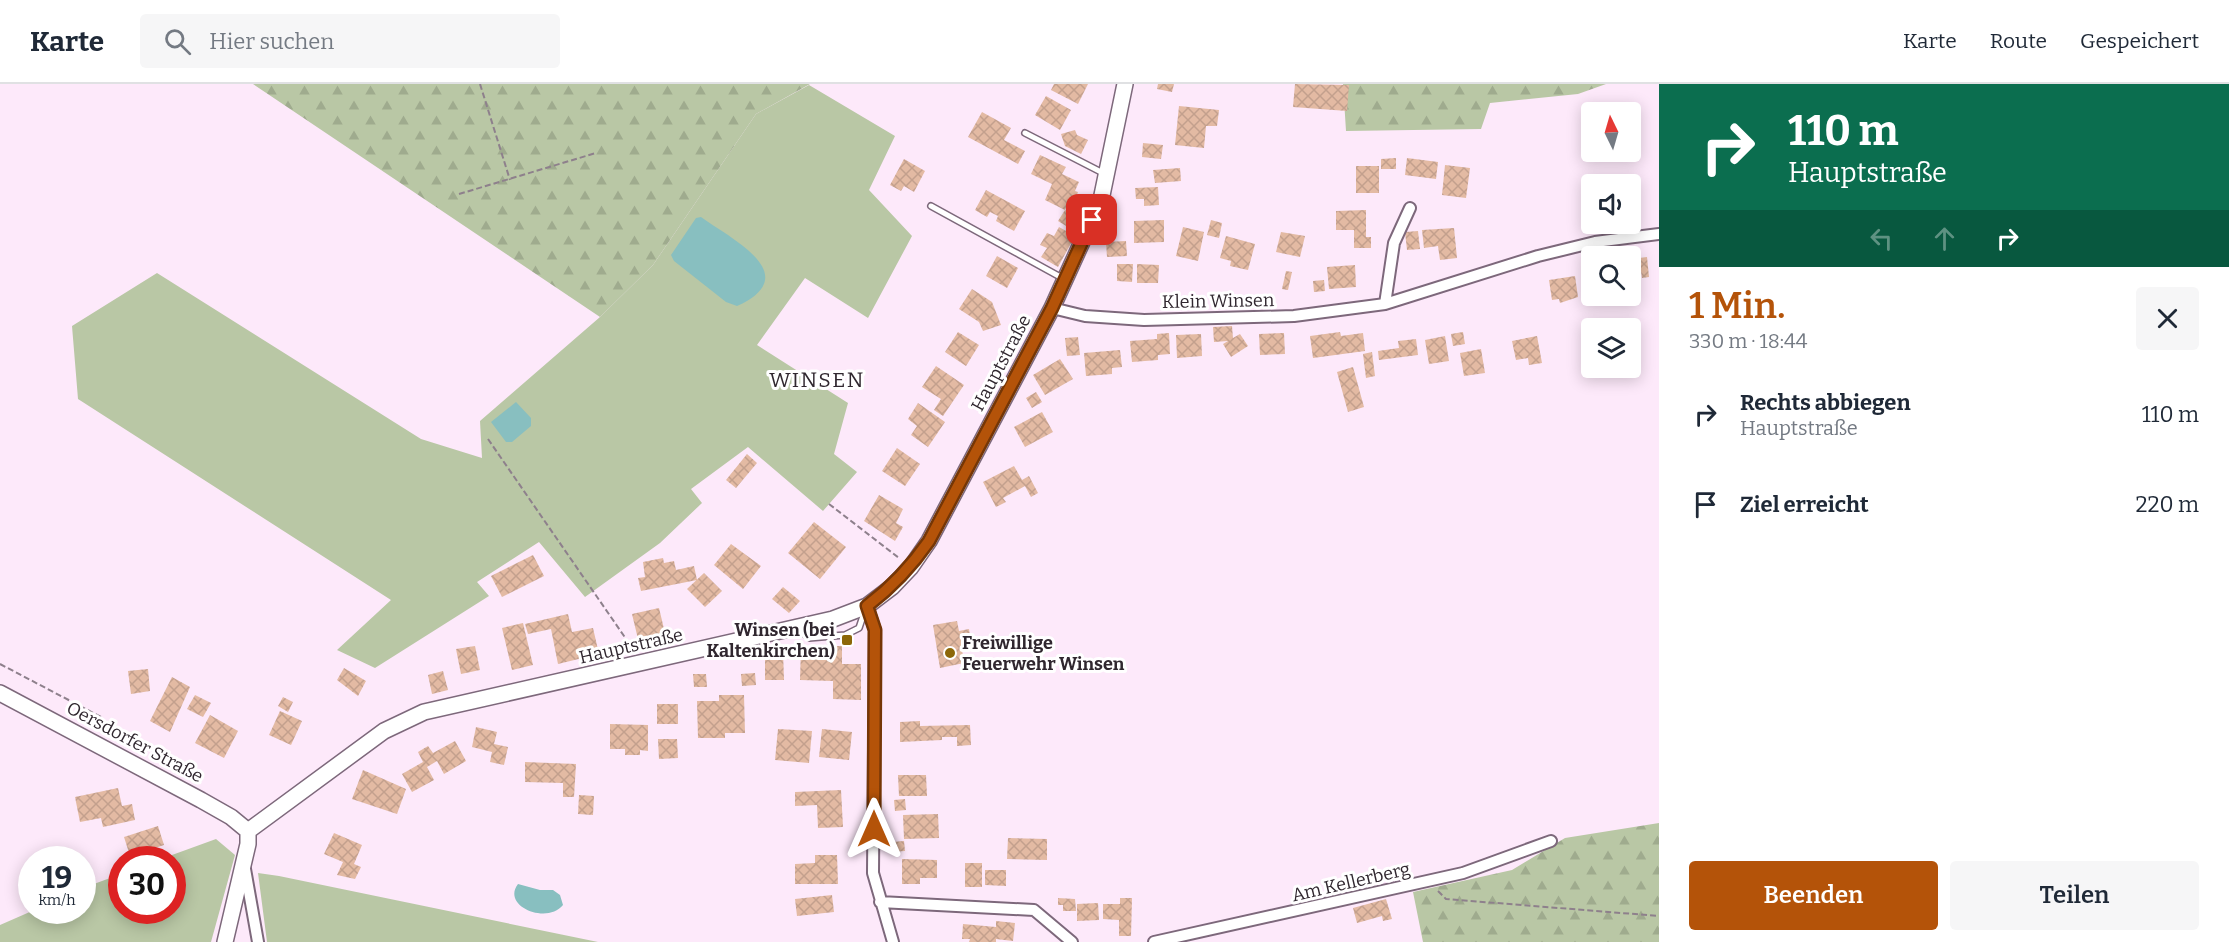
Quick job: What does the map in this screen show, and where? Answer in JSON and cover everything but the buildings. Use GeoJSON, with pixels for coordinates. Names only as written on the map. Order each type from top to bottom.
{"type":"FeatureCollection","features":[{"type":"Feature","properties":{"kind":"street","name":"Hauptstraße"},"geometry":{"type":"LineString","coordinates":[[248,831],[384,731],[424,712],[833,620],[867,606],[892,587],[911,567],[929,541],[1065,280],[1101,200],[1125,84]]}},
{"type":"Feature","properties":{"kind":"street"},"geometry":{"type":"LineString","coordinates":[[1385,304],[1394,243],[1410,208]]}},
{"type":"Feature","properties":{"kind":"street","name":"Klein Winsen"},"geometry":{"type":"LineString","coordinates":[[1052,308],[1085,316],[1144,320],[1294,316],[1385,304],[1539,256],[1594,242],[1659,234]]}},
{"type":"Feature","properties":{"kind":"street"},"geometry":{"type":"LineString","coordinates":[[867,606],[875,630],[873,873],[893,942]]}},
{"type":"Feature","properties":{"kind":"street","name":"Oersdorfer Straße"},"geometry":{"type":"LineString","coordinates":[[0,693],[231,817],[248,831]]}},
{"type":"Feature","properties":{"kind":"street"},"geometry":{"type":"LineString","coordinates":[[225,942],[244,865],[248,831]]}},
{"type":"Feature","properties":{"kind":"street","name":"Am Kellerberg"},"geometry":{"type":"LineString","coordinates":[[1154,942],[1463,873],[1551,841]]}},
{"type":"Feature","properties":{"kind":"street"},"geometry":{"type":"LineString","coordinates":[[244,865],[258,942]]}},
{"type":"Feature","properties":{"kind":"street"},"geometry":{"type":"LineString","coordinates":[[880,902],[1034,910],[1072,942]]}},
{"type":"Feature","properties":{"kind":"lane"},"geometry":{"type":"LineString","coordinates":[[1025,133],[1106,175]]}},
{"type":"Feature","properties":{"kind":"lane"},"geometry":{"type":"LineString","coordinates":[[931,206],[1065,280]]}},
{"type":"Feature","properties":{"kind":"path"},"geometry":{"type":"LineString","coordinates":[[480,84],[510,180]]}},
{"type":"Feature","properties":{"kind":"path"},"geometry":{"type":"LineString","coordinates":[[459,194],[596,153]]}},
{"type":"Feature","properties":{"kind":"path"},"geometry":{"type":"LineString","coordinates":[[488,439],[643,663]]}},
{"type":"Feature","properties":{"kind":"path"},"geometry":{"type":"LineString","coordinates":[[829,504],[911,567]]}},
{"type":"Feature","properties":{"kind":"path"},"geometry":{"type":"LineString","coordinates":[[0,664],[101,717],[117,754]]}},
{"type":"Feature","properties":{"kind":"path"},"geometry":{"type":"LineString","coordinates":[[1430,881],[1446,899],[1659,916]]}},
{"type":"Feature","properties":{"kind":"green space"},"geometry":{"type":"Polygon","coordinates":[[[253,84],[810,84],[756,114],[653,265],[600,317],[253,84]]]}},
{"type":"Feature","properties":{"kind":"green space"},"geometry":{"type":"Polygon","coordinates":[[[1343,84],[1606,84],[1578,94],[1490,103],[1481,129],[1346,131],[1343,84]]]}},
{"type":"Feature","properties":{"kind":"green space"},"geometry":{"type":"Polygon","coordinates":[[[809,85],[895,136],[869,190],[912,236],[868,318],[805,278],[757,345],[848,403],[834,454],[857,472],[823,511],[748,447],[691,489],[702,503],[660,543],[585,597],[539,542],[477,582],[489,596],[375,668],[337,650],[391,600],[78,399],[72,326],[157,273],[421,439],[482,458],[480,421],[600,317],[653,265],[756,114],[809,85]]]}},
{"type":"Feature","properties":{"kind":"green space"},"geometry":{"type":"Polygon","coordinates":[[[1659,823],[1659,942],[1423,942],[1413,892],[1512,870],[1565,838],[1659,823]]]}},
{"type":"Feature","properties":{"kind":"green space"},"geometry":{"type":"Polygon","coordinates":[[[216,839],[235,855],[211,942],[0,942],[0,925],[18,917],[18,924],[96,924],[96,883],[108,879],[108,924],[186,924],[186,850],[216,839]]]}},
{"type":"Feature","properties":{"kind":"green space"},"geometry":{"type":"Polygon","coordinates":[[[258,873],[279,876],[598,942],[267,942],[258,873]]]}},
{"type":"Feature","properties":{"kind":"shaded area"},"geometry":{"type":"Polygon","coordinates":[[[701,217],[744,247],[756,258],[764,270],[765,282],[756,294],[737,306],[726,302],[674,261],[671,255],[696,218],[701,217]]]}},
{"type":"Feature","properties":{"kind":"shaded area"},"geometry":{"type":"Polygon","coordinates":[[[516,402],[531,418],[531,426],[512,442],[506,442],[491,422],[516,402]]]}},
{"type":"Feature","properties":{"kind":"shaded area"},"geometry":{"type":"Polygon","coordinates":[[[518,884],[540,890],[553,890],[560,895],[563,905],[556,911],[547,913],[528,910],[516,899],[514,892],[518,884]]]}},
{"type":"Feature","properties":{"kind":"place","name":"Winsen (bei Kaltenkirchen)"},"geometry":{"type":"Point","coordinates":[847,640]}},
{"type":"Feature","properties":{"kind":"place","name":"Freiwillige Feuerwehr Winsen"},"geometry":{"type":"Point","coordinates":[950,653]}},
{"type":"Feature","properties":{"kind":"district","name":"WINSEN"},"geometry":{"type":"Point","coordinates":[817,380]}},
{"type":"Feature","properties":{"kind":"route"},"geometry":{"type":"LineString","coordinates":[[874,829],[875,630],[867,606],[892,587],[911,567],[929,541],[1052,308],[1092,220]]}}]}
